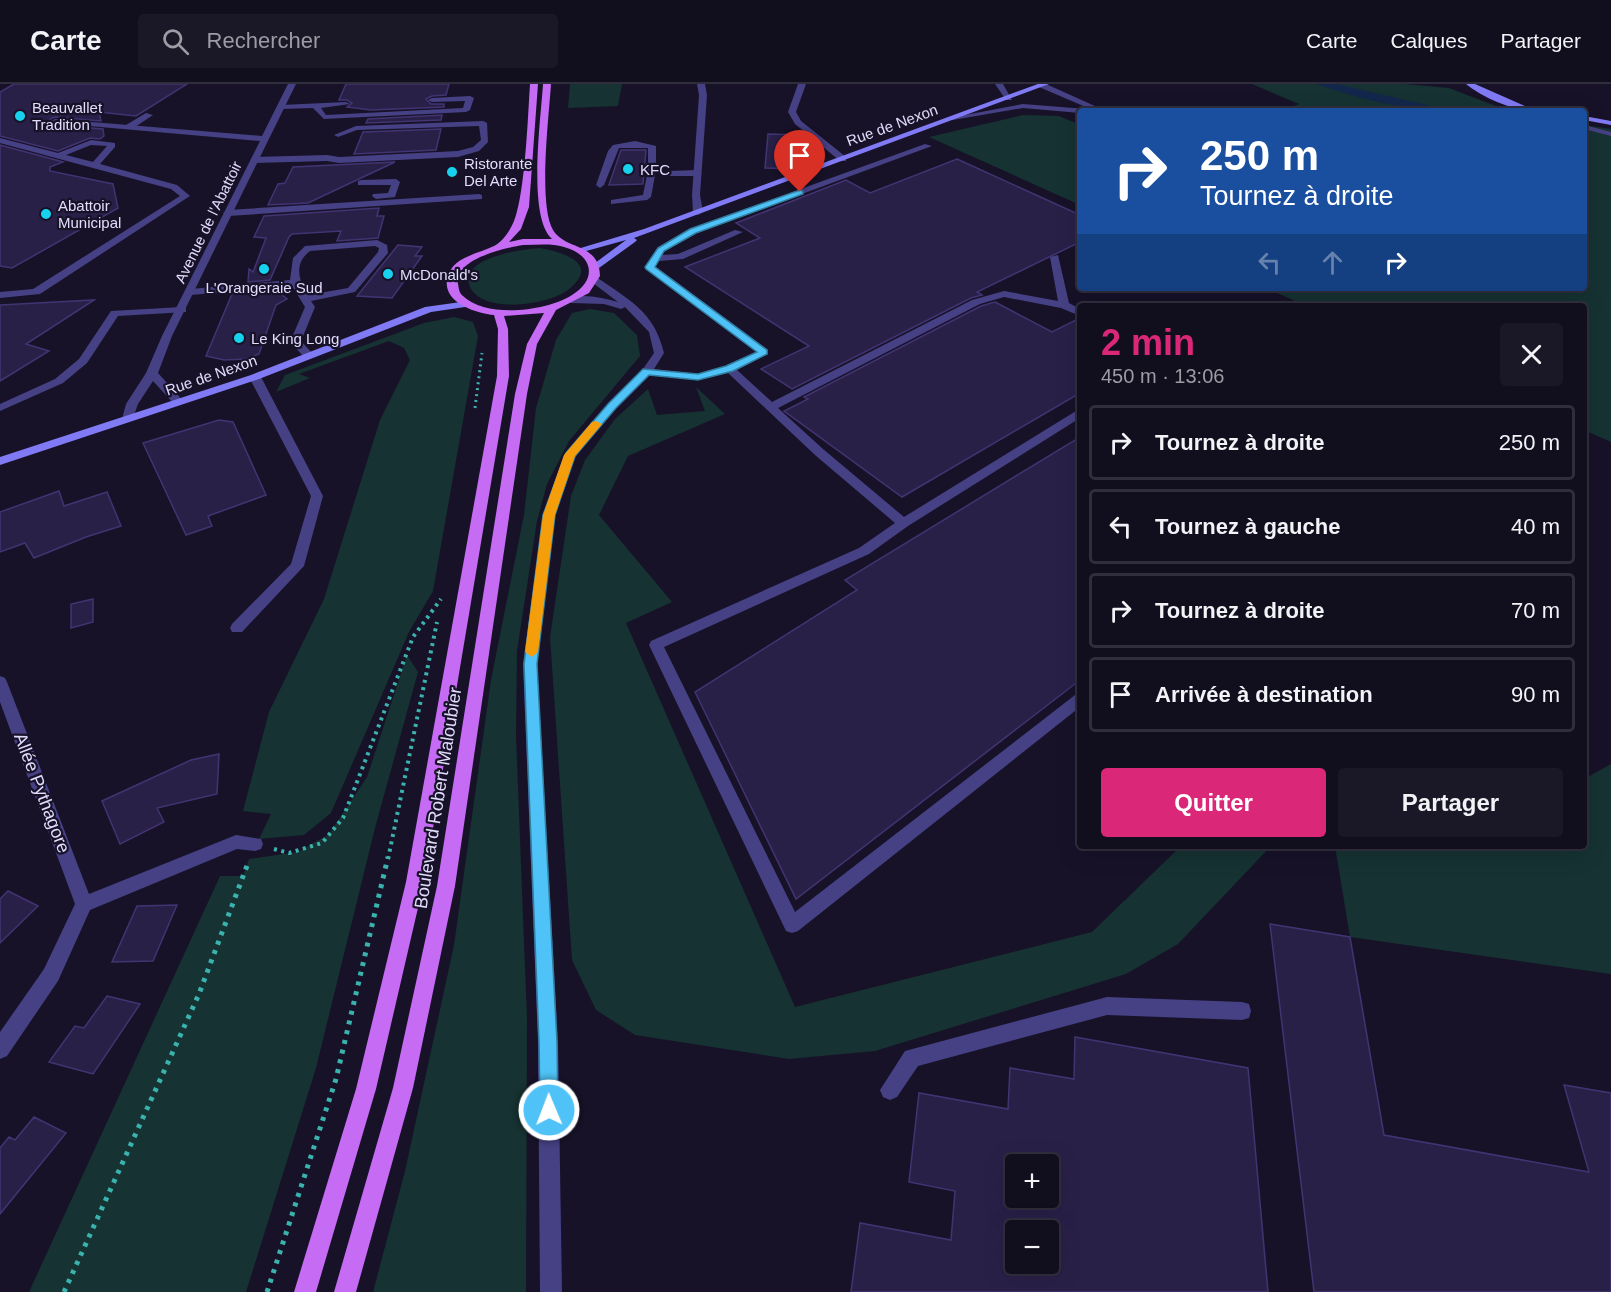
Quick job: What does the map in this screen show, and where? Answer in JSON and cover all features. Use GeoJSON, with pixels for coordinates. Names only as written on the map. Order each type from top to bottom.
{"type":"FeatureCollection","features":[{"type":"Feature","properties":{"kind":"main road"},"geometry":{"type":"LineString","coordinates":[[500,246],[516,229],[524,207],[534,84]]}},
{"type":"Feature","properties":{"kind":"main road"},"geometry":{"type":"LineString","coordinates":[[548,84],[542,190],[547,228],[551,234],[565,244],[590,258],[596,266],[594,280],[585,291],[571,300],[552,307],[525,312],[498,312],[468,304],[454,291],[453,280],[462,265],[482,252],[523,242],[565,244]]}},
{"type":"Feature","properties":{"kind":"main road"},"geometry":{"type":"LineString","coordinates":[[1470,84],[1485,93],[1524,108]]}},
{"type":"Feature","properties":{"kind":"main road","name":"Rue de Nexon"},"geometry":{"type":"LineString","coordinates":[[579,250],[647,231],[1044,85]]}},
{"type":"Feature","properties":{"kind":"main road"},"geometry":{"type":"LineString","coordinates":[[1587,119],[1611,123]]}},
{"type":"Feature","properties":{"kind":"main road","name":"Rue de Nexon"},"geometry":{"type":"LineString","coordinates":[[596,266],[615,250],[647,231]]}},
{"type":"Feature","properties":{"kind":"main road","name":"Rue de Nexon"},"geometry":{"type":"LineString","coordinates":[[429,309],[454,291]]}},
{"type":"Feature","properties":{"kind":"main road","name":"Rue de Nexon"},"geometry":{"type":"LineString","coordinates":[[0,461],[255,377],[429,309],[468,304]]}},
{"type":"Feature","properties":{"kind":"main road","name":"Boulevard Robert Maloubier"},"geometry":{"type":"LineString","coordinates":[[345,1292],[403,1089],[446,886],[522,394],[532,344],[552,307]]}},
{"type":"Feature","properties":{"kind":"main road","name":"Boulevard Robert Maloubier"},"geometry":{"type":"LineString","coordinates":[[305,1292],[366,1089],[415,882],[502,376],[503,329],[498,312]]}},
{"type":"Feature","properties":{"kind":"street","name":"Avenue de l'Abattoir"},"geometry":{"type":"LineString","coordinates":[[128,419],[132,404],[152,373],[167,336],[191,292],[292,84]]}},
{"type":"Feature","properties":{"kind":"street"},"geometry":{"type":"LineString","coordinates":[[698,212],[703,95],[701,84]]}},
{"type":"Feature","properties":{"kind":"street"},"geometry":{"type":"LineString","coordinates":[[802,84],[792,112],[798,122],[843,159]]}},
{"type":"Feature","properties":{"kind":"street"},"geometry":{"type":"LineString","coordinates":[[999,84],[1009,98]]}},
{"type":"Feature","properties":{"kind":"street"},"geometry":{"type":"LineString","coordinates":[[1044,85],[1095,108]]}},
{"type":"Feature","properties":{"kind":"street"},"geometry":{"type":"LineString","coordinates":[[315,106],[324,117],[336,117],[466,110],[470,98],[432,100]]}},
{"type":"Feature","properties":{"kind":"street"},"geometry":{"type":"LineString","coordinates":[[281,107],[346,104]]}},
{"type":"Feature","properties":{"kind":"street"},"geometry":{"type":"LineString","coordinates":[[953,118],[1023,105],[1077,110]]}},
{"type":"Feature","properties":{"kind":"street"},"geometry":{"type":"LineString","coordinates":[[129,127],[149,115]]}},
{"type":"Feature","properties":{"kind":"street"},"geometry":{"type":"LineString","coordinates":[[55,121],[264,139]]}},
{"type":"Feature","properties":{"kind":"street"},"geometry":{"type":"LineString","coordinates":[[254,160],[327,158],[339,160],[458,154],[476,149],[485,140],[483,123],[356,128],[338,135]]}},
{"type":"Feature","properties":{"kind":"street"},"geometry":{"type":"LineString","coordinates":[[1587,128],[1611,134]]}},
{"type":"Feature","properties":{"kind":"street"},"geometry":{"type":"LineString","coordinates":[[0,140],[174,187],[186,196],[36,292],[0,295]]}},
{"type":"Feature","properties":{"kind":"street"},"geometry":{"type":"LineString","coordinates":[[58,156],[83,143],[102,141],[112,145],[94,166]]}},
{"type":"Feature","properties":{"kind":"street"},"geometry":{"type":"LineString","coordinates":[[600,185],[606,175],[610,151],[615,146],[641,144],[652,146],[652,170],[647,197],[614,202]]}},
{"type":"Feature","properties":{"kind":"street"},"geometry":{"type":"LineString","coordinates":[[647,371],[698,377],[730,369],[764,352],[650,267],[661,249],[693,231],[928,146]]}},
{"type":"Feature","properties":{"kind":"street"},"geometry":{"type":"LineString","coordinates":[[668,174],[698,173]]}},
{"type":"Feature","properties":{"kind":"street"},"geometry":{"type":"LineString","coordinates":[[230,209],[392,195],[396,182],[361,183]]}},
{"type":"Feature","properties":{"kind":"street"},"geometry":{"type":"LineString","coordinates":[[230,209],[479,197]]}},
{"type":"Feature","properties":{"kind":"street"},"geometry":{"type":"LineString","coordinates":[[656,258],[680,257],[738,232]]}},
{"type":"Feature","properties":{"kind":"street"},"geometry":{"type":"LineString","coordinates":[[305,299],[351,290],[384,253],[384,247],[377,243],[308,248],[300,254],[293,275],[295,283],[305,299],[310,307],[295,342],[309,356]]}},
{"type":"Feature","properties":{"kind":"street"},"geometry":{"type":"LineString","coordinates":[[1055,257],[1064,305]]}},
{"type":"Feature","properties":{"kind":"street"},"geometry":{"type":"LineString","coordinates":[[551,1292],[548,1042],[530,664],[549,515],[570,455],[612,406],[647,371],[658,353],[654,332],[636,310],[594,280]]}},
{"type":"Feature","properties":{"kind":"street"},"geometry":{"type":"LineString","coordinates":[[191,292],[295,283]]}},
{"type":"Feature","properties":{"kind":"street"},"geometry":{"type":"LineString","coordinates":[[771,407],[976,302],[1004,294],[1064,305],[1077,312]]}},
{"type":"Feature","properties":{"kind":"street"},"geometry":{"type":"LineString","coordinates":[[571,300],[605,301],[636,310]]}},
{"type":"Feature","properties":{"kind":"street"},"geometry":{"type":"LineString","coordinates":[[0,408],[59,381],[83,360],[115,314],[182,310]]}},
{"type":"Feature","properties":{"kind":"street"},"geometry":{"type":"LineString","coordinates":[[730,369],[819,452],[903,523]]}},
{"type":"Feature","properties":{"kind":"street"},"geometry":{"type":"LineString","coordinates":[[152,373],[178,402]]}},
{"type":"Feature","properties":{"kind":"street"},"geometry":{"type":"LineString","coordinates":[[237,628],[297,566],[317,496],[255,377]]}},
{"type":"Feature","properties":{"kind":"street"},"geometry":{"type":"LineString","coordinates":[[1077,415],[903,523],[864,551],[656,645],[792,925],[1077,701]]}},
{"type":"Feature","properties":{"kind":"street","name":"Allée Pythagore"},"geometry":{"type":"LineString","coordinates":[[0,682],[84,904]]}},
{"type":"Feature","properties":{"kind":"street"},"geometry":{"type":"LineString","coordinates":[[0,1049],[51,975],[84,904],[236,842],[255,844]]}},
{"type":"Feature","properties":{"kind":"street"},"geometry":{"type":"LineString","coordinates":[[890,1090],[912,1058],[1107,1006],[1242,1011]]}},
{"type":"Feature","properties":{"kind":"path"},"geometry":{"type":"LineString","coordinates":[[475,412],[483,345]]}},
{"type":"Feature","properties":{"kind":"path"},"geometry":{"type":"LineString","coordinates":[[267,1292],[336,1079],[402,799],[443,588]]}},
{"type":"Feature","properties":{"kind":"path"},"geometry":{"type":"LineString","coordinates":[[64,1292],[199,994],[255,844],[289,853],[322,843],[343,818],[413,637],[441,599]]}},
{"type":"Feature","properties":{"kind":"green space"},"geometry":{"type":"Polygon","coordinates":[[[570,84],[622,84],[618,106],[568,108],[570,84]]]}},
{"type":"Feature","properties":{"kind":"green space"},"geometry":{"type":"Polygon","coordinates":[[[1252,84],[1406,84],[1449,88],[1501,108],[1289,108],[1299,104],[1252,84]]]}},
{"type":"Feature","properties":{"kind":"green space"},"geometry":{"type":"Polygon","coordinates":[[[1023,115],[1059,116],[1077,124],[1077,204],[929,137],[1023,115]]]}},
{"type":"Feature","properties":{"kind":"green space"},"geometry":{"type":"Polygon","coordinates":[[[1587,125],[1611,129],[1611,442],[1587,431],[1587,303],[1299,303],[1273,291],[1587,291],[1587,125]]]}},
{"type":"Feature","properties":{"kind":"green space"},"geometry":{"type":"Polygon","coordinates":[[[540,248],[567,256],[580,266],[581,272],[578,280],[560,295],[534,303],[504,304],[490,302],[479,297],[471,289],[468,278],[472,270],[481,263],[506,253],[540,248]]]}},
{"type":"Feature","properties":{"kind":"green space"},"geometry":{"type":"Polygon","coordinates":[[[590,309],[614,313],[637,335],[640,356],[569,441],[547,484],[537,521],[517,651],[516,736],[527,1018],[526,1292],[373,1292],[405,1171],[454,945],[491,680],[524,515],[536,408],[556,340],[572,313],[590,309]]]}},
{"type":"Feature","properties":{"kind":"green space"},"geometry":{"type":"Polygon","coordinates":[[[454,317],[473,322],[478,336],[433,591],[409,632],[331,813],[304,835],[259,839],[271,814],[243,811],[269,712],[324,599],[380,420],[410,360],[404,348],[389,341],[299,374],[310,378],[276,392],[285,375],[424,323],[454,317]]]}},
{"type":"Feature","properties":{"kind":"green space"},"geometry":{"type":"Polygon","coordinates":[[[696,387],[725,414],[628,456],[599,515],[672,602],[626,623],[795,1007],[1092,932],[1178,849],[1268,849],[1178,944],[1126,974],[875,1051],[789,1059],[635,1035],[596,1010],[572,960],[550,637],[571,496],[585,460],[615,419],[648,389],[657,415],[705,411],[696,387]]]}},
{"type":"Feature","properties":{"kind":"green space"},"geometry":{"type":"Polygon","coordinates":[[[407,655],[418,672],[375,828],[316,1068],[246,1292],[29,1292],[220,876],[243,876],[249,859],[298,852],[329,834],[367,777],[407,655]]]}},
{"type":"Feature","properties":{"kind":"green space"},"geometry":{"type":"Polygon","coordinates":[[[1611,764],[1611,974],[1350,937],[1335,849],[1587,849],[1587,777],[1611,764]]]}},
{"type":"Feature","properties":{"kind":"water"},"geometry":{"type":"Polygon","coordinates":[[[1316,84],[1336,84],[1440,108],[1412,108],[1350,95],[1316,84]]]}},
{"type":"Feature","properties":{"kind":"building"},"geometry":{"type":"Polygon","coordinates":[[[14,84],[187,84],[136,116],[99,112],[101,121],[55,117],[50,119],[49,122],[55,125],[103,129],[104,136],[100,139],[90,138],[58,151],[0,136],[0,92],[14,84]]]}},
{"type":"Feature","properties":{"kind":"building"},"geometry":{"type":"Polygon","coordinates":[[[346,84],[449,84],[446,95],[426,99],[431,104],[444,104],[444,107],[371,110],[347,107],[352,103],[339,100],[346,84]]]}},
{"type":"Feature","properties":{"kind":"building"},"geometry":{"type":"Polygon","coordinates":[[[442,115],[441,120],[366,123],[368,119],[442,115]]]}},
{"type":"Feature","properties":{"kind":"building"},"geometry":{"type":"Polygon","coordinates":[[[441,129],[436,150],[354,154],[363,132],[441,129]]]}},
{"type":"Feature","properties":{"kind":"building"},"geometry":{"type":"Polygon","coordinates":[[[768,134],[805,135],[795,169],[765,168],[768,134]]]}},
{"type":"Feature","properties":{"kind":"building","name":"Abattoir Municipal"},"geometry":{"type":"Polygon","coordinates":[[[0,145],[63,162],[50,167],[50,171],[113,184],[118,208],[12,268],[0,266],[0,145]]]}},
{"type":"Feature","properties":{"kind":"building","name":"KFC"},"geometry":{"type":"Polygon","coordinates":[[[621,150],[646,150],[643,184],[609,185],[621,150]]]}},
{"type":"Feature","properties":{"kind":"building"},"geometry":{"type":"Polygon","coordinates":[[[957,159],[1077,214],[1077,243],[977,292],[982,295],[971,298],[792,389],[761,369],[809,346],[685,267],[760,238],[736,223],[846,180],[870,193],[957,159]]]}},
{"type":"Feature","properties":{"kind":"building"},"geometry":{"type":"Polygon","coordinates":[[[395,162],[308,203],[268,205],[278,184],[285,183],[293,167],[395,162]]]}},
{"type":"Feature","properties":{"kind":"building"},"geometry":{"type":"Polygon","coordinates":[[[379,208],[377,216],[384,216],[378,238],[337,241],[341,231],[292,234],[270,280],[248,282],[249,269],[253,272],[266,238],[254,237],[264,216],[379,208]]]}},
{"type":"Feature","properties":{"kind":"building"},"geometry":{"type":"Polygon","coordinates":[[[398,245],[422,247],[415,256],[422,256],[392,298],[357,296],[398,245]]]}},
{"type":"Feature","properties":{"kind":"building"},"geometry":{"type":"Polygon","coordinates":[[[276,290],[287,299],[276,305],[259,354],[246,359],[224,360],[206,356],[232,294],[276,290]]]}},
{"type":"Feature","properties":{"kind":"building"},"geometry":{"type":"Polygon","coordinates":[[[94,300],[26,344],[49,351],[0,381],[0,305],[94,300]]]}},
{"type":"Feature","properties":{"kind":"building"},"geometry":{"type":"Polygon","coordinates":[[[995,302],[1052,332],[1077,320],[1077,395],[902,497],[784,411],[808,399],[804,397],[981,306],[995,302]]]}},
{"type":"Feature","properties":{"kind":"building"},"geometry":{"type":"Polygon","coordinates":[[[219,420],[233,422],[266,495],[208,516],[212,526],[186,535],[143,443],[219,420]]]}},
{"type":"Feature","properties":{"kind":"building"},"geometry":{"type":"Polygon","coordinates":[[[1077,439],[1077,682],[796,899],[695,692],[857,590],[845,580],[1077,439]]]}},
{"type":"Feature","properties":{"kind":"building"},"geometry":{"type":"Polygon","coordinates":[[[59,491],[64,506],[107,492],[121,526],[34,558],[25,543],[0,552],[0,512],[59,491]]]}},
{"type":"Feature","properties":{"kind":"building"},"geometry":{"type":"Polygon","coordinates":[[[93,599],[93,622],[71,628],[71,604],[93,599]]]}},
{"type":"Feature","properties":{"kind":"building"},"geometry":{"type":"Polygon","coordinates":[[[219,754],[217,794],[157,808],[164,822],[120,844],[102,801],[191,760],[219,754]]]}},
{"type":"Feature","properties":{"kind":"building"},"geometry":{"type":"Polygon","coordinates":[[[8,891],[38,906],[0,943],[0,899],[8,891]]]}},
{"type":"Feature","properties":{"kind":"building"},"geometry":{"type":"Polygon","coordinates":[[[177,905],[153,961],[112,962],[137,906],[177,905]]]}},
{"type":"Feature","properties":{"kind":"building"},"geometry":{"type":"Polygon","coordinates":[[[1270,924],[1350,937],[1384,1135],[1589,1172],[1564,1085],[1611,1093],[1611,1292],[1314,1292],[1270,924]]]}},
{"type":"Feature","properties":{"kind":"building"},"geometry":{"type":"Polygon","coordinates":[[[107,996],[140,1004],[93,1074],[49,1062],[75,1026],[84,1028],[107,996]]]}},
{"type":"Feature","properties":{"kind":"building"},"geometry":{"type":"Polygon","coordinates":[[[1075,1037],[1248,1068],[1268,1292],[851,1292],[860,1223],[951,1240],[955,1191],[909,1182],[919,1093],[1008,1109],[1010,1068],[1074,1079],[1075,1037]]]}},
{"type":"Feature","properties":{"kind":"building"},"geometry":{"type":"Polygon","coordinates":[[[34,1117],[66,1133],[0,1214],[0,1148],[9,1137],[15,1140],[34,1117]]]}},
{"type":"Feature","properties":{"kind":"slow traffic"},"geometry":{"type":"LineString","coordinates":[[532,652],[549,515],[570,455],[596,424]]}},
{"type":"Feature","properties":{"kind":"place","name":"Beauvallet Tradition"},"geometry":{"type":"Point","coordinates":[20,116]}},
{"type":"Feature","properties":{"kind":"place","name":"KFC"},"geometry":{"type":"Point","coordinates":[628,169]}},
{"type":"Feature","properties":{"kind":"place","name":"Ristorante Del Arte"},"geometry":{"type":"Point","coordinates":[452,172]}},
{"type":"Feature","properties":{"kind":"place","name":"Abattoir Municipal"},"geometry":{"type":"Point","coordinates":[46,214]}},
{"type":"Feature","properties":{"kind":"place","name":"L'Orangeraie Sud"},"geometry":{"type":"Point","coordinates":[264,269]}},
{"type":"Feature","properties":{"kind":"place","name":"McDonald's"},"geometry":{"type":"Point","coordinates":[388,274]}},
{"type":"Feature","properties":{"kind":"place","name":"Le King Long"},"geometry":{"type":"Point","coordinates":[239,338]}},
{"type":"Feature","properties":{"kind":"route"},"geometry":{"type":"LineString","coordinates":[[549,1110],[548,1042],[530,664],[549,515],[570,455],[612,406],[647,371],[698,377],[730,369],[764,352],[650,267],[661,249],[693,231],[800,192]]}}]}
